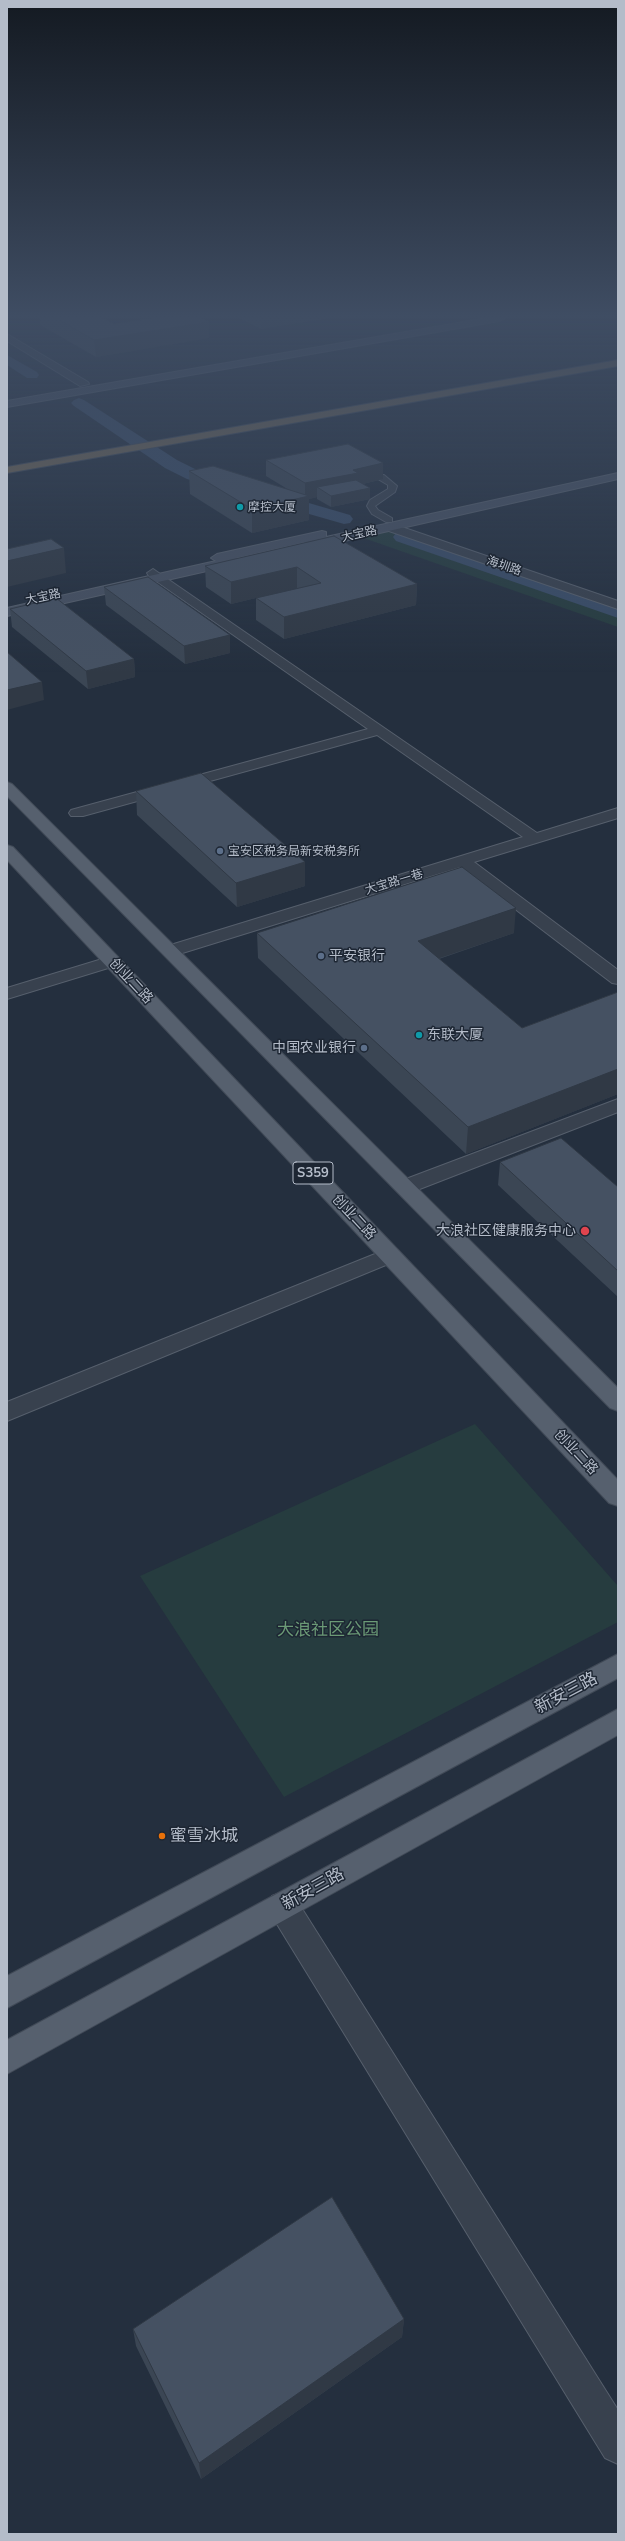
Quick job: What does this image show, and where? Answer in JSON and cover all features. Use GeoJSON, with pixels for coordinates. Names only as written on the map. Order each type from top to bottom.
{"type":"FeatureCollection","features":[{"type":"Feature","properties":{"kind":"highway"},"geometry":{"type":"LineString","coordinates":[[7,470],[199,437]]}},
{"type":"Feature","properties":{"kind":"main road","name":"大宝路"},"geometry":{"type":"LineString","coordinates":[[390,524],[618,470]]}},
{"type":"Feature","properties":{"kind":"main road","name":"大宝路"},"geometry":{"type":"LineString","coordinates":[[7,605],[156,575],[618,476]]}},
{"type":"Feature","properties":{"kind":"main road","name":"大宝路"},"geometry":{"type":"LineString","coordinates":[[7,612],[156,575]]}},
{"type":"Feature","properties":{"kind":"main road"},"geometry":{"type":"LineString","coordinates":[[7,786],[618,1402]]}},
{"type":"Feature","properties":{"kind":"main road","name":"创业二路"},"geometry":{"type":"LineString","coordinates":[[7,850],[618,1496]]}},
{"type":"Feature","properties":{"kind":"main road","name":"新安三路"},"geometry":{"type":"LineString","coordinates":[[7,1993],[618,1665]]}},
{"type":"Feature","properties":{"kind":"main road","name":"新安三路"},"geometry":{"type":"LineString","coordinates":[[7,2058],[618,1721]]}},
{"type":"Feature","properties":{"kind":"street","name":"海圳路"},"geometry":{"type":"LineString","coordinates":[[390,524],[618,605]]}},
{"type":"Feature","properties":{"kind":"street"},"geometry":{"type":"LineString","coordinates":[[156,575],[536,838]]}},
{"type":"Feature","properties":{"kind":"street"},"geometry":{"type":"LineString","coordinates":[[77,813],[380,730]]}},
{"type":"Feature","properties":{"kind":"street","name":"大宝路一巷"},"geometry":{"type":"LineString","coordinates":[[170,951],[618,813]]}},
{"type":"Feature","properties":{"kind":"street"},"geometry":{"type":"LineString","coordinates":[[462,861],[618,979]]}},
{"type":"Feature","properties":{"kind":"street"},"geometry":{"type":"LineString","coordinates":[[7,994],[112,961]]}},
{"type":"Feature","properties":{"kind":"street"},"geometry":{"type":"LineString","coordinates":[[405,1187],[618,1105]]}},
{"type":"Feature","properties":{"kind":"street"},"geometry":{"type":"LineString","coordinates":[[7,1412],[390,1255]]}},
{"type":"Feature","properties":{"kind":"street"},"geometry":{"type":"LineString","coordinates":[[283,1906],[618,2445]]}},
{"type":"Feature","properties":{"kind":"lane"},"geometry":{"type":"LineString","coordinates":[[381,476],[391,483],[393,486],[392,490],[372,502],[371,506],[375,512],[390,524]]}},
{"type":"Feature","properties":{"kind":"green space"},"geometry":{"type":"Polygon","coordinates":[[[390,527],[618,603],[618,627],[355,535],[390,527]]]}},
{"type":"Feature","properties":{"kind":"green space","name":"大浪社区公园"},"geometry":{"type":"Polygon","coordinates":[[[475,1424],[618,1586],[618,1622],[284,1797],[140,1576],[475,1424]]]}},
{"type":"Feature","properties":{"kind":"building"},"geometry":{"type":"Polygon","coordinates":[[[348,444],[383,463],[353,470],[358,473],[305,483],[266,460],[348,444]]]}},
{"type":"Feature","properties":{"kind":"building"},"geometry":{"type":"Polygon","coordinates":[[[213,466],[309,496],[252,509],[189,471],[213,466]]]}},
{"type":"Feature","properties":{"kind":"building"},"geometry":{"type":"Polygon","coordinates":[[[356,480],[370,488],[331,496],[317,487],[356,480]]]}},
{"type":"Feature","properties":{"kind":"building"},"geometry":{"type":"Polygon","coordinates":[[[334,536],[417,584],[284,617],[256,598],[321,583],[297,567],[231,582],[205,566],[334,536]]]}},
{"type":"Feature","properties":{"kind":"building"},"geometry":{"type":"Polygon","coordinates":[[[51,539],[64,548],[7,561],[7,549],[51,539]]]}},
{"type":"Feature","properties":{"kind":"building"},"geometry":{"type":"Polygon","coordinates":[[[148,577],[230,635],[184,646],[104,587],[148,577]]]}},
{"type":"Feature","properties":{"kind":"building"},"geometry":{"type":"Polygon","coordinates":[[[56,598],[134,659],[86,671],[10,609],[56,598]]]}},
{"type":"Feature","properties":{"kind":"building"},"geometry":{"type":"Polygon","coordinates":[[[7,652],[42,682],[7,690],[7,652]]]}},
{"type":"Feature","properties":{"kind":"building"},"geometry":{"type":"Polygon","coordinates":[[[201,773],[305,862],[236,883],[136,791],[201,773]]]}},
{"type":"Feature","properties":{"kind":"building","name":"东联大厦"},"geometry":{"type":"Polygon","coordinates":[[[462,867],[516,908],[418,941],[522,1028],[618,992],[618,1069],[468,1127],[257,933],[462,867]]]}},
{"type":"Feature","properties":{"kind":"building"},"geometry":{"type":"Polygon","coordinates":[[[561,1138],[618,1187],[618,1271],[500,1162],[561,1138]]]}},
{"type":"Feature","properties":{"kind":"building"},"geometry":{"type":"Polygon","coordinates":[[[332,2197],[404,2319],[199,2463],[133,2329],[332,2197]]]}},
{"type":"Feature","properties":{"kind":"waterway"},"geometry":{"type":"LineString","coordinates":[[130,437],[171,464],[193,475],[344,519]]}},
{"type":"Feature","properties":{"kind":"waterway"},"geometry":{"type":"LineString","coordinates":[[402,537],[618,612]]}},
{"type":"Feature","properties":{"kind":"place","name":"摩控大厦"},"geometry":{"type":"Point","coordinates":[240,507]}},
{"type":"Feature","properties":{"kind":"place","name":"宝安区税务局新安税务所"},"geometry":{"type":"Point","coordinates":[220,851]}},
{"type":"Feature","properties":{"kind":"place","name":"平安银行"},"geometry":{"type":"Point","coordinates":[321,956]}},
{"type":"Feature","properties":{"kind":"place","name":"东联大厦"},"geometry":{"type":"Point","coordinates":[419,1035]}},
{"type":"Feature","properties":{"kind":"place","name":"中国农业银行"},"geometry":{"type":"Point","coordinates":[364,1048]}},
{"type":"Feature","properties":{"kind":"place","name":"大浪社区健康服务中心"},"geometry":{"type":"Point","coordinates":[585,1231]}},
{"type":"Feature","properties":{"kind":"place","name":"蜜雪冰城"},"geometry":{"type":"Point","coordinates":[162,1836]}}]}
